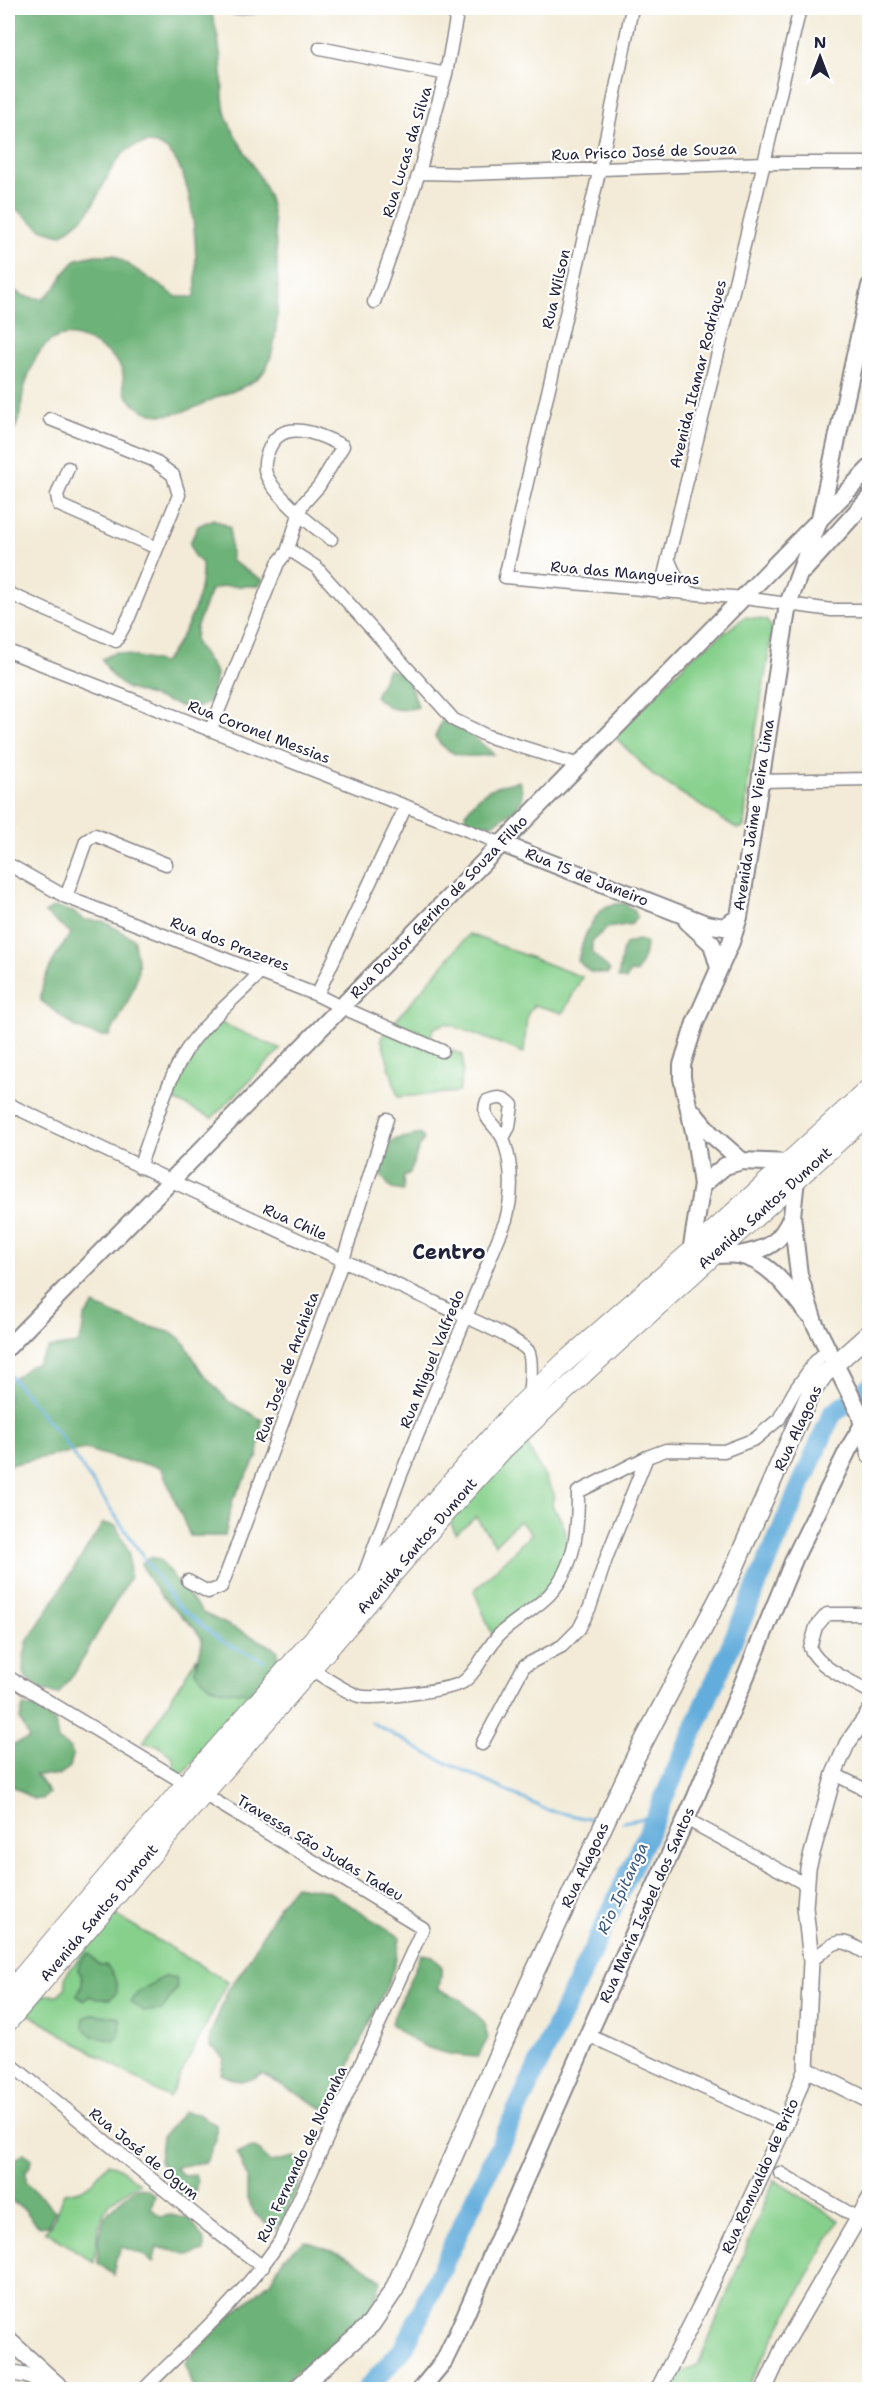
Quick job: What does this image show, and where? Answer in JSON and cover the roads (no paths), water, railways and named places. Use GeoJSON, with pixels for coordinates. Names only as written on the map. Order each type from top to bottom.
{"type":"FeatureCollection","features":[{"type":"Feature","properties":{"kind":"highway","name":"Avenida Santos Dumont"},"geometry":{"type":"LineString","coordinates":[[8,1994],[194,1789],[311,1670],[443,1515],[503,1449],[588,1368],[714,1255],[870,1088]]}},
{"type":"Feature","properties":{"kind":"highway","name":"Avenida Santos Dumont"},"geometry":{"type":"LineString","coordinates":[[8,2021],[361,1585],[530,1396],[565,1362],[691,1252],[792,1171],[870,1113]]}},
{"type":"Feature","properties":{"kind":"main road","name":"Avenida Jaime Vieira Lima"},"geometry":{"type":"LineString","coordinates":[[691,1252],[702,1185],[690,1108],[682,1078],[682,1065],[695,1023],[739,917],[788,604],[820,518],[870,286]]}},
{"type":"Feature","properties":{"kind":"main road","name":"Rua Doutor Gerino de Souza Filho"},"geometry":{"type":"LineString","coordinates":[[8,1347],[870,468]]}},
{"type":"Feature","properties":{"kind":"main road"},"geometry":{"type":"LineString","coordinates":[[799,575],[870,497]]}},
{"type":"Feature","properties":{"kind":"main road","name":"Rua 15 de Janeiro"},"geometry":{"type":"LineString","coordinates":[[500,843],[715,927],[729,925],[739,917]]}},
{"type":"Feature","properties":{"kind":"main road","name":"Rua 15 de Janeiro"},"geometry":{"type":"LineString","coordinates":[[675,912],[712,944],[719,968]]}},
{"type":"Feature","properties":{"kind":"main road","name":"Avenida Jaime Vieira Lima"},"geometry":{"type":"LineString","coordinates":[[690,1108],[711,1134],[742,1161]]}},
{"type":"Feature","properties":{"kind":"main road"},"geometry":{"type":"LineString","coordinates":[[702,1185],[726,1166],[742,1161],[792,1171],[792,1216],[799,1275],[814,1322],[864,1419],[870,1455]]}},
{"type":"Feature","properties":{"kind":"main road"},"geometry":{"type":"LineString","coordinates":[[714,1255],[738,1255],[763,1250],[777,1240],[792,1216]]}},
{"type":"Feature","properties":{"kind":"main road"},"geometry":{"type":"LineString","coordinates":[[738,1255],[769,1269],[783,1282],[814,1322]]}},
{"type":"Feature","properties":{"kind":"main road","name":"Rua Alagoas"},"geometry":{"type":"LineString","coordinates":[[296,2390],[363,2332],[394,2290],[531,1980],[631,1767],[732,1573],[810,1394],[824,1374],[870,1333]]}},
{"type":"Feature","properties":{"kind":"main road","name":"Rua Maria Isabel dos Santos"},"geometry":{"type":"LineString","coordinates":[[420,2390],[444,2361],[457,2334],[686,1819],[795,1557],[864,1419]]}},
{"type":"Feature","properties":{"kind":"street","name":"Rua Lucas da Silva"},"geometry":{"type":"LineString","coordinates":[[374,302],[419,173],[446,74],[458,8]]}},
{"type":"Feature","properties":{"kind":"street","name":"Rua Wilson"},"geometry":{"type":"LineString","coordinates":[[505,577],[600,168],[632,8]]}},
{"type":"Feature","properties":{"kind":"street","name":"Avenida Itamar Rodriques"},"geometry":{"type":"LineString","coordinates":[[660,592],[800,8]]}},
{"type":"Feature","properties":{"kind":"street"},"geometry":{"type":"LineString","coordinates":[[320,48],[446,74]]}},
{"type":"Feature","properties":{"kind":"street","name":"Rua Prisco José de Souza"},"geometry":{"type":"LineString","coordinates":[[419,173],[467,174],[764,163],[870,163]]}},
{"type":"Feature","properties":{"kind":"street"},"geometry":{"type":"LineString","coordinates":[[8,593],[116,641],[129,617],[179,495],[173,475],[153,460],[50,419]]}},
{"type":"Feature","properties":{"kind":"street"},"geometry":{"type":"LineString","coordinates":[[211,729],[278,563],[287,552],[300,514],[302,505],[320,486],[343,446],[322,435],[305,431],[287,431],[273,441],[266,456],[266,473],[276,488],[300,514],[331,539]]}},
{"type":"Feature","properties":{"kind":"street"},"geometry":{"type":"LineString","coordinates":[[68,468],[57,495],[59,505],[158,548]]}},
{"type":"Feature","properties":{"kind":"street"},"geometry":{"type":"LineString","coordinates":[[287,552],[293,552],[316,567],[454,720],[487,736],[579,765]]}},
{"type":"Feature","properties":{"kind":"street"},"geometry":{"type":"LineString","coordinates":[[668,558],[681,587],[691,594]]}},
{"type":"Feature","properties":{"kind":"street","name":"Rua das Mangueiras"},"geometry":{"type":"LineString","coordinates":[[505,577],[744,598],[832,610],[870,610]]}},
{"type":"Feature","properties":{"kind":"street","name":"Rua Coronel Messias"},"geometry":{"type":"LineString","coordinates":[[8,651],[500,843]]}},
{"type":"Feature","properties":{"kind":"street"},"geometry":{"type":"LineString","coordinates":[[759,781],[870,779]]}},
{"type":"Feature","properties":{"kind":"street"},"geometry":{"type":"LineString","coordinates":[[317,994],[406,806]]}},
{"type":"Feature","properties":{"kind":"street"},"geometry":{"type":"LineString","coordinates":[[66,897],[86,841],[95,835],[166,864]]}},
{"type":"Feature","properties":{"kind":"street","name":"Rua dos Prazeres"},"geometry":{"type":"LineString","coordinates":[[8,864],[66,897],[317,994],[341,1007],[442,1051]]}},
{"type":"Feature","properties":{"kind":"street"},"geometry":{"type":"LineString","coordinates":[[140,1167],[181,1059],[207,1025],[261,972]]}},
{"type":"Feature","properties":{"kind":"street","name":"Rua Miguel Valfredo"},"geometry":{"type":"LineString","coordinates":[[361,1585],[400,1477],[506,1220],[511,1202],[512,1179],[503,1138],[493,1129],[485,1113],[487,1101],[495,1098],[502,1098],[512,1105],[509,1127],[503,1138]]}},
{"type":"Feature","properties":{"kind":"street","name":"Rua Chile"},"geometry":{"type":"LineString","coordinates":[[8,1104],[519,1344],[528,1352],[530,1396]]}},
{"type":"Feature","properties":{"kind":"street","name":"Rua José de Anchieta"},"geometry":{"type":"LineString","coordinates":[[188,1581],[208,1592],[221,1587],[225,1580],[343,1260],[387,1119]]}},
{"type":"Feature","properties":{"kind":"street"},"geometry":{"type":"LineString","coordinates":[[311,1670],[358,1696],[374,1697],[447,1688],[462,1683],[491,1642],[548,1595],[559,1581],[567,1567],[575,1542],[578,1492],[647,1457],[666,1450],[724,1451],[754,1439],[779,1419],[795,1390],[815,1362],[835,1364]]}},
{"type":"Feature","properties":{"kind":"street"},"geometry":{"type":"LineString","coordinates":[[482,1744],[524,1666],[562,1646],[579,1629],[590,1607],[607,1556],[647,1457]]}},
{"type":"Feature","properties":{"kind":"street"},"geometry":{"type":"LineString","coordinates":[[870,1614],[827,1614],[816,1627],[810,1648],[814,1656],[822,1663],[870,1692]]}},
{"type":"Feature","properties":{"kind":"street","name":"Travessa São Judas Tadeu"},"geometry":{"type":"LineString","coordinates":[[8,1677],[423,1928]]}},
{"type":"Feature","properties":{"kind":"street","name":"Rua Romualdo de Brito"},"geometry":{"type":"LineString","coordinates":[[658,2390],[709,2289],[785,2125],[806,2069],[811,1961],[804,1907],[805,1884],[834,1774],[847,1744],[870,1711]]}},
{"type":"Feature","properties":{"kind":"street"},"geometry":{"type":"LineString","coordinates":[[834,1774],[870,1792]]}},
{"type":"Feature","properties":{"kind":"street"},"geometry":{"type":"LineString","coordinates":[[686,1819],[805,1884]]}},
{"type":"Feature","properties":{"kind":"street","name":"Rua Fernando de Noronha"},"geometry":{"type":"LineString","coordinates":[[142,2390],[263,2267],[280,2241],[423,1928]]}},
{"type":"Feature","properties":{"kind":"street"},"geometry":{"type":"LineString","coordinates":[[811,1961],[839,1941],[846,1941],[870,1956]]}},
{"type":"Feature","properties":{"kind":"street"},"geometry":{"type":"LineString","coordinates":[[588,2035],[785,2125]]}},
{"type":"Feature","properties":{"kind":"street","name":"Rua José de Ogum"},"geometry":{"type":"LineString","coordinates":[[8,2062],[209,2226],[263,2267]]}},
{"type":"Feature","properties":{"kind":"street"},"geometry":{"type":"LineString","coordinates":[[806,2069],[870,2101]]}},
{"type":"Feature","properties":{"kind":"street"},"geometry":{"type":"LineString","coordinates":[[780,2174],[856,2217]]}},
{"type":"Feature","properties":{"kind":"street"},"geometry":{"type":"LineString","coordinates":[[764,2390],[784,2346],[856,2217],[870,2198]]}},
{"type":"Feature","properties":{"kind":"street"},"geometry":{"type":"LineString","coordinates":[[8,2339],[63,2390]]}},
{"type":"Feature","properties":{"kind":"street"},"geometry":{"type":"LineString","coordinates":[[8,2372],[25,2375],[63,2390]]}},
{"type":"Feature","properties":{"kind":"water"},"geometry":{"type":"Polygon","coordinates":[[[222,8],[273,8],[253,14],[233,15],[222,8]]]}},
{"type":"Feature","properties":{"kind":"waterway"},"geometry":{"type":"LineString","coordinates":[[8,1373],[59,1434],[176,1604],[221,1641],[264,1661]]}},
{"type":"Feature","properties":{"kind":"waterway","name":"Rio Ipitanga"},"geometry":{"type":"LineString","coordinates":[[366,2390],[404,2348],[656,1816],[832,1414],[870,1387]]}},
{"type":"Feature","properties":{"kind":"waterway"},"geometry":{"type":"LineString","coordinates":[[371,1722],[426,1753],[547,1810],[593,1820]]}},
{"type":"Feature","properties":{"kind":"waterway"},"geometry":{"type":"LineString","coordinates":[[623,1822],[656,1816]]}},
{"type":"Feature","properties":{"kind":"district","name":"Centro"},"geometry":{"type":"Point","coordinates":[449,1252]}}]}
